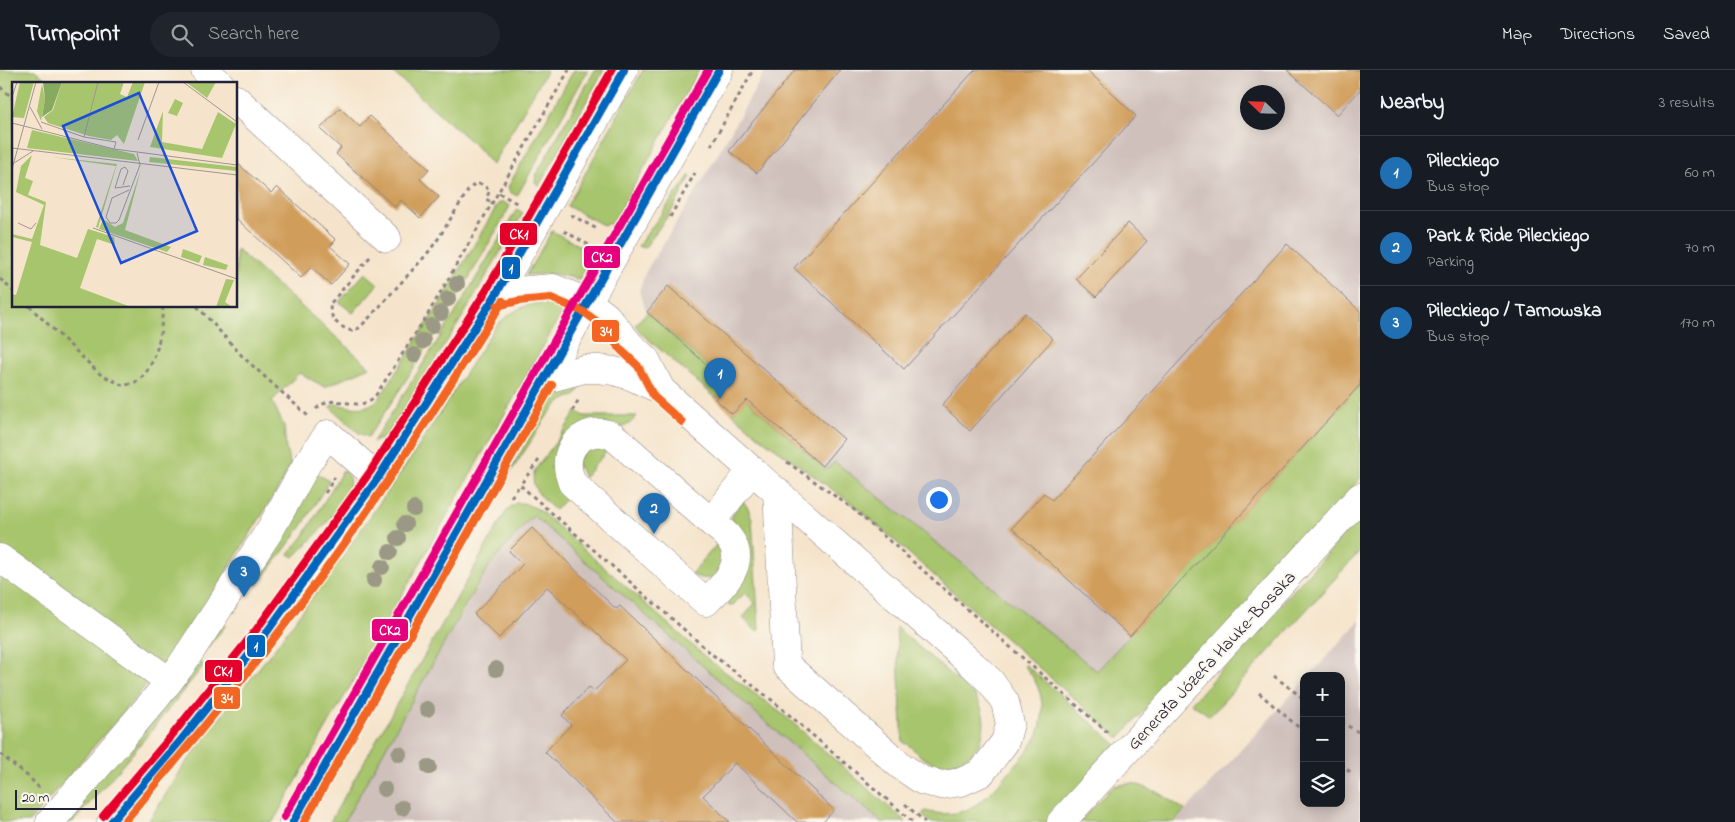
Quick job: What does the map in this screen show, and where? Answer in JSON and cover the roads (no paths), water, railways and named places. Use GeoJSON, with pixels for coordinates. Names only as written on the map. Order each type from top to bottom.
{"type":"FeatureCollection","features":[{"type":"Feature","properties":{"kind":"main road"},"geometry":{"type":"LineString","coordinates":[[205,70],[218,82]]}},
{"type":"Feature","properties":{"kind":"main road"},"geometry":{"type":"LineString","coordinates":[[111,822],[181,740],[264,636],[378,478],[495,296],[624,70]]}},
{"type":"Feature","properties":{"kind":"main road"},"geometry":{"type":"LineString","coordinates":[[293,822],[719,70]]}},
{"type":"Feature","properties":{"kind":"main road"},"geometry":{"type":"LineString","coordinates":[[238,100],[387,238]]}},
{"type":"Feature","properties":{"kind":"main road"},"geometry":{"type":"LineString","coordinates":[[495,296],[516,291],[553,288],[588,303],[606,316],[629,344],[646,360],[661,390]]}},
{"type":"Feature","properties":{"kind":"main road"},"geometry":{"type":"LineString","coordinates":[[543,380],[584,369],[598,368],[631,376],[661,390],[777,492],[992,682],[1005,702],[1010,724],[1005,742],[981,773],[961,782],[942,785],[923,781],[901,766],[786,665],[777,492]]}},
{"type":"Feature","properties":{"kind":"main road"},"geometry":{"type":"LineString","coordinates":[[595,432],[613,436],[711,522],[728,536],[734,547],[736,564],[733,572],[706,602],[572,483],[568,471],[568,459],[574,445],[583,436],[595,432]]}},
{"type":"Feature","properties":{"kind":"main road"},"geometry":{"type":"LineString","coordinates":[[55,816],[169,681],[205,630],[270,530],[308,462],[328,434],[378,478]]}},
{"type":"Feature","properties":{"kind":"main road"},"geometry":{"type":"LineString","coordinates":[[711,522],[752,470]]}},
{"type":"Feature","properties":{"kind":"main road","name":"Generała Józefa Hauke-Bosaka"},"geometry":{"type":"LineString","coordinates":[[1062,822],[1360,497]]}},
{"type":"Feature","properties":{"kind":"main road"},"geometry":{"type":"LineString","coordinates":[[0,558],[169,681]]}},
{"type":"Feature","properties":{"kind":"place","name":"Pileckiego"},"geometry":{"type":"Point","coordinates":[720,399]}},
{"type":"Feature","properties":{"kind":"place","name":"Park & Ride Pileckiego"},"geometry":{"type":"Point","coordinates":[654,534]}},
{"type":"Feature","properties":{"kind":"place","name":"Pileckiego / Tarnowska"},"geometry":{"type":"Point","coordinates":[244,597]}}]}
